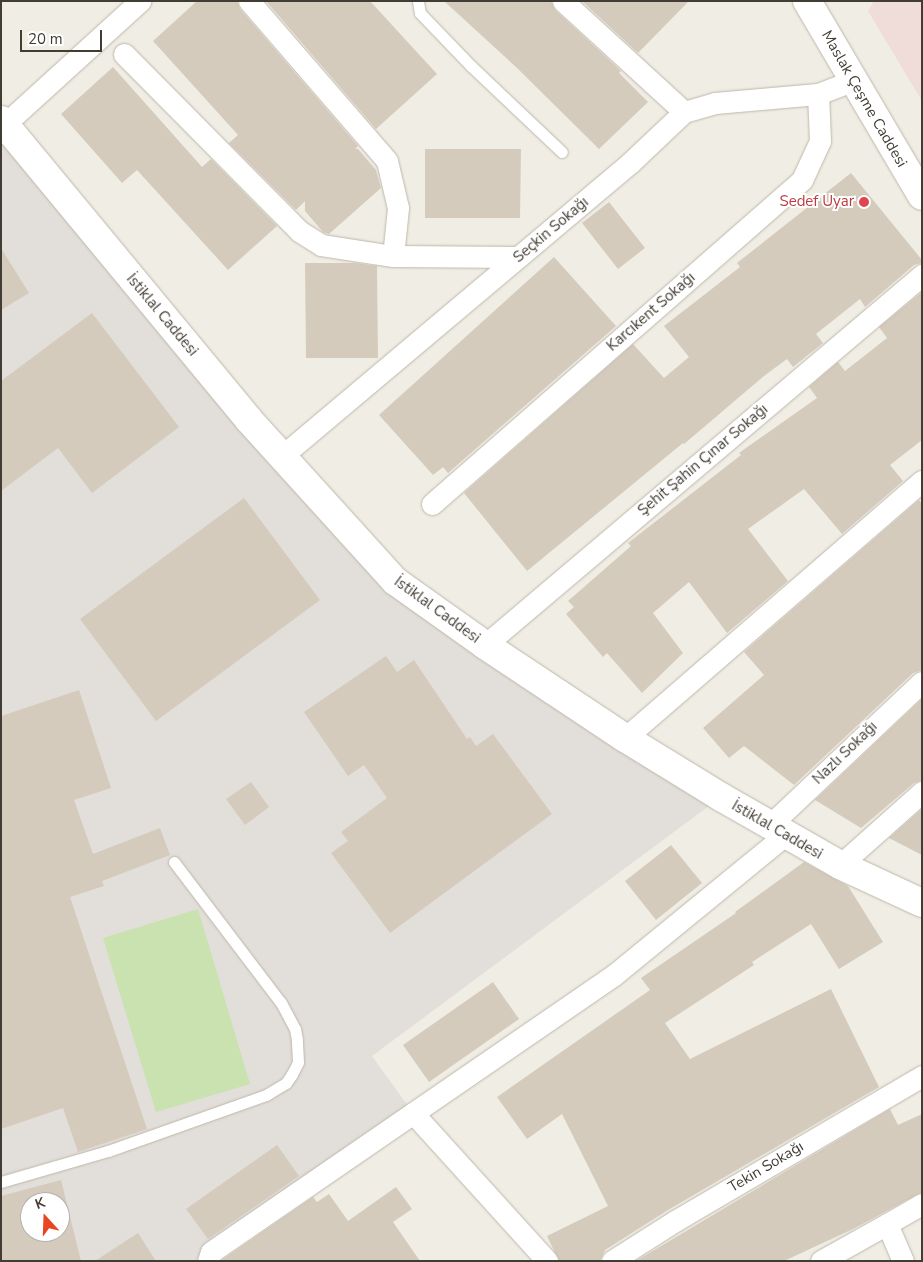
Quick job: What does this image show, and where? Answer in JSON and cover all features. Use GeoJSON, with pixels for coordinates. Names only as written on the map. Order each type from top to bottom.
{"type":"FeatureCollection","features":[{"type":"Feature","properties":{"kind":"street"},"geometry":{"type":"LineString","coordinates":[[3,122],[140,1]]}},
{"type":"Feature","properties":{"kind":"street"},"geometry":{"type":"LineString","coordinates":[[249,1],[387,161],[398,208],[393,256]]}},
{"type":"Feature","properties":{"kind":"street"},"geometry":{"type":"LineString","coordinates":[[563,1],[684,112]]}},
{"type":"Feature","properties":{"kind":"street","name":"Maslak Çeşme Caddesi"},"geometry":{"type":"LineString","coordinates":[[811,2],[922,196]]}},
{"type":"Feature","properties":{"kind":"street"},"geometry":{"type":"LineString","coordinates":[[124,54],[299,230],[321,246],[393,256],[518,257]]}},
{"type":"Feature","properties":{"kind":"street","name":"Seçkin Sokağı"},"geometry":{"type":"LineString","coordinates":[[282,456],[630,163],[684,112],[716,103],[818,94],[854,80]]}},
{"type":"Feature","properties":{"kind":"street","name":"Karcıkent Sokağı"},"geometry":{"type":"LineString","coordinates":[[432,504],[802,180],[820,141],[818,94]]}},
{"type":"Feature","properties":{"kind":"street","name":"İstiklal Caddesi"},"geometry":{"type":"LineString","coordinates":[[3,122],[249,420],[395,581],[485,645],[625,738],[777,831],[840,865],[922,903]]}},
{"type":"Feature","properties":{"kind":"street","name":"Şehit Şahin Çınar Sokağı"},"geometry":{"type":"LineString","coordinates":[[485,645],[922,274]]}},
{"type":"Feature","properties":{"kind":"street"},"geometry":{"type":"LineString","coordinates":[[625,738],[922,481]]}},
{"type":"Feature","properties":{"kind":"street","name":"Nazlı Sokağı"},"geometry":{"type":"LineString","coordinates":[[208,1261],[211,1252],[614,975],[777,831],[922,682]]}},
{"type":"Feature","properties":{"kind":"street"},"geometry":{"type":"LineString","coordinates":[[840,865],[922,792]]}},
{"type":"Feature","properties":{"kind":"street","name":"Tekin Sokağı"},"geometry":{"type":"LineString","coordinates":[[612,1261],[675,1221],[922,1076]]}},
{"type":"Feature","properties":{"kind":"street"},"geometry":{"type":"LineString","coordinates":[[413,1113],[547,1261]]}},
{"type":"Feature","properties":{"kind":"street"},"geometry":{"type":"LineString","coordinates":[[821,1261],[889,1228],[922,1204]]}},
{"type":"Feature","properties":{"kind":"street"},"geometry":{"type":"LineString","coordinates":[[889,1228],[903,1261]]}},
{"type":"Feature","properties":{"kind":"lane"},"geometry":{"type":"LineString","coordinates":[[418,1],[420,13],[471,66],[562,152]]}},
{"type":"Feature","properties":{"kind":"lane"},"geometry":{"type":"LineString","coordinates":[[1,1182],[108,1151],[266,1095],[286,1083],[292,1074],[298,1062],[297,1040],[295,1029],[281,1002],[174,862]]}},
{"type":"Feature","properties":{"kind":"shaded area"},"geometry":{"type":"Polygon","coordinates":[[[874,1],[922,1],[922,101],[868,11],[874,1]]]}},
{"type":"Feature","properties":{"kind":"shaded area"},"geometry":{"type":"Polygon","coordinates":[[[1,120],[395,581],[721,797],[372,1056],[413,1113],[208,1261],[1,1261],[1,120]]]}},
{"type":"Feature","properties":{"kind":"green space"},"geometry":{"type":"Polygon","coordinates":[[[198,909],[250,1084],[156,1112],[103,938],[198,909]]]}},
{"type":"Feature","properties":{"kind":"building"},"geometry":{"type":"Polygon","coordinates":[[[197,1],[237,1],[240,9],[358,146],[355,149],[358,149],[376,170],[381,188],[329,234],[323,232],[305,211],[305,201],[296,210],[229,143],[238,135],[153,41],[197,1]]]}},
{"type":"Feature","properties":{"kind":"building"},"geometry":{"type":"Polygon","coordinates":[[[266,1],[370,1],[437,74],[376,129],[266,1]]]}},
{"type":"Feature","properties":{"kind":"building"},"geometry":{"type":"Polygon","coordinates":[[[444,1],[551,1],[555,10],[621,71],[619,73],[648,102],[599,149],[517,68],[444,1]]]}},
{"type":"Feature","properties":{"kind":"building"},"geometry":{"type":"Polygon","coordinates":[[[582,1],[689,1],[638,53],[582,1]]]}},
{"type":"Feature","properties":{"kind":"building"},"geometry":{"type":"Polygon","coordinates":[[[113,67],[202,167],[211,159],[277,226],[228,270],[137,170],[122,183],[61,114],[113,67]]]}},
{"type":"Feature","properties":{"kind":"building"},"geometry":{"type":"Polygon","coordinates":[[[425,149],[521,149],[520,218],[425,218],[425,149]]]}},
{"type":"Feature","properties":{"kind":"building"},"geometry":{"type":"Polygon","coordinates":[[[851,173],[922,260],[922,263],[914,265],[865,307],[860,299],[816,334],[823,343],[793,367],[787,359],[764,376],[684,444],[527,571],[464,493],[633,344],[664,378],[689,357],[664,326],[740,267],[737,263],[851,173]]]}},
{"type":"Feature","properties":{"kind":"building"},"geometry":{"type":"Polygon","coordinates":[[[609,202],[645,248],[618,269],[582,223],[609,202]]]}},
{"type":"Feature","properties":{"kind":"building"},"geometry":{"type":"Polygon","coordinates":[[[1,248],[29,293],[1,310],[1,248]]]}},
{"type":"Feature","properties":{"kind":"building"},"geometry":{"type":"Polygon","coordinates":[[[554,257],[616,326],[448,473],[443,467],[433,475],[379,415],[554,257]]]}},
{"type":"Feature","properties":{"kind":"building"},"geometry":{"type":"Polygon","coordinates":[[[305,263],[355,263],[377,266],[378,358],[306,358],[305,263]]]}},
{"type":"Feature","properties":{"kind":"building"},"geometry":{"type":"Polygon","coordinates":[[[922,292],[922,440],[890,465],[903,481],[842,534],[804,489],[748,529],[788,581],[727,633],[689,582],[653,613],[683,653],[642,693],[607,653],[603,657],[566,614],[574,607],[568,601],[631,546],[628,543],[741,455],[739,453],[817,398],[809,387],[838,362],[845,371],[887,338],[879,327],[922,292]]]}},
{"type":"Feature","properties":{"kind":"building"},"geometry":{"type":"Polygon","coordinates":[[[92,313],[179,427],[92,493],[58,448],[1,491],[1,381],[92,313]]]}},
{"type":"Feature","properties":{"kind":"building"},"geometry":{"type":"Polygon","coordinates":[[[244,498],[320,600],[156,721],[80,619],[244,498]]]}},
{"type":"Feature","properties":{"kind":"building"},"geometry":{"type":"Polygon","coordinates":[[[919,500],[922,504],[922,670],[913,673],[794,785],[744,746],[729,758],[703,728],[764,675],[744,652],[919,500]]]}},
{"type":"Feature","properties":{"kind":"building"},"geometry":{"type":"Polygon","coordinates":[[[386,656],[397,672],[414,660],[467,739],[470,737],[476,746],[493,734],[552,814],[390,933],[331,853],[348,841],[341,832],[387,798],[364,765],[348,776],[304,712],[386,656]]]}},
{"type":"Feature","properties":{"kind":"building"},"geometry":{"type":"Polygon","coordinates":[[[79,690],[111,788],[74,800],[93,854],[160,828],[170,855],[102,881],[104,886],[70,897],[147,1129],[78,1152],[63,1108],[1,1129],[1,716],[79,690]]]}},
{"type":"Feature","properties":{"kind":"building"},"geometry":{"type":"Polygon","coordinates":[[[922,699],[922,780],[914,783],[861,828],[815,800],[922,699]]]}},
{"type":"Feature","properties":{"kind":"building"},"geometry":{"type":"Polygon","coordinates":[[[251,782],[269,807],[245,825],[226,799],[251,782]]]}},
{"type":"Feature","properties":{"kind":"building"},"geometry":{"type":"Polygon","coordinates":[[[922,809],[922,855],[889,838],[922,809]]]}},
{"type":"Feature","properties":{"kind":"building"},"geometry":{"type":"Polygon","coordinates":[[[671,845],[702,883],[656,920],[625,881],[671,845]]]}},
{"type":"Feature","properties":{"kind":"building"},"geometry":{"type":"Polygon","coordinates":[[[804,862],[848,886],[883,942],[839,969],[811,924],[752,962],[754,965],[665,1023],[690,1059],[831,989],[879,1087],[668,1210],[605,1250],[600,1261],[559,1261],[547,1236],[608,1206],[562,1114],[527,1139],[497,1097],[650,990],[641,978],[736,913],[804,862]]]}},
{"type":"Feature","properties":{"kind":"building"},"geometry":{"type":"Polygon","coordinates":[[[493,982],[519,1019],[429,1082],[403,1045],[493,982]]]}},
{"type":"Feature","properties":{"kind":"building"},"geometry":{"type":"Polygon","coordinates":[[[890,1109],[898,1125],[922,1114],[922,1192],[853,1229],[784,1261],[636,1261],[890,1109]]]}},
{"type":"Feature","properties":{"kind":"building"},"geometry":{"type":"Polygon","coordinates":[[[277,1145],[299,1176],[208,1239],[186,1209],[277,1145]]]}},
{"type":"Feature","properties":{"kind":"building"},"geometry":{"type":"Polygon","coordinates":[[[61,1180],[64,1192],[20,1192],[20,1242],[70,1242],[70,1216],[81,1261],[1,1261],[1,1196],[61,1180]]]}},
{"type":"Feature","properties":{"kind":"building"},"geometry":{"type":"Polygon","coordinates":[[[396,1187],[412,1209],[393,1222],[420,1261],[222,1260],[313,1197],[317,1202],[329,1194],[348,1221],[396,1187]]]}},
{"type":"Feature","properties":{"kind":"building"},"geometry":{"type":"Polygon","coordinates":[[[138,1233],[156,1261],[95,1261],[138,1233]]]}},
{"type":"Feature","properties":{"kind":"place","name":"Sedef Uyar"},"geometry":{"type":"Point","coordinates":[864,202]}}]}
